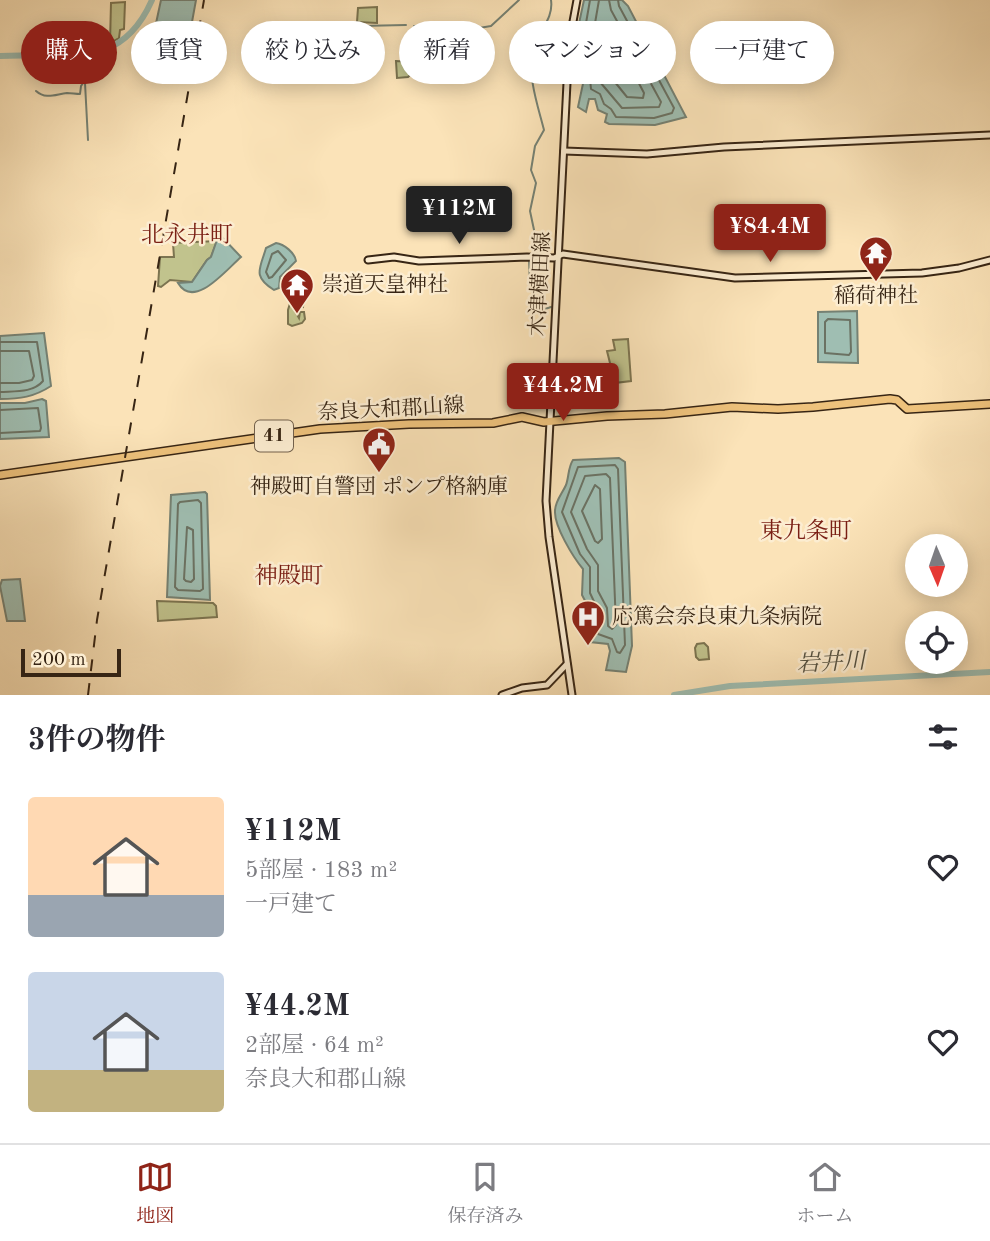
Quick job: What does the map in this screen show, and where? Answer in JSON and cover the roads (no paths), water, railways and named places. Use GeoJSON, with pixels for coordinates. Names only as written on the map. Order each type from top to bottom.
{"type":"FeatureCollection","features":[{"type":"Feature","properties":{"kind":"main road","name":"奈良大和郡山線"},"geometry":{"type":"LineString","coordinates":[[0,475],[320,429],[399,424],[493,423],[522,417],[550,421],[732,407],[813,407],[890,399],[897,400],[907,409],[990,404]]}},
{"type":"Feature","properties":{"kind":"street","name":"木津横田線"},"geometry":{"type":"LineString","coordinates":[[572,695],[547,517],[569,43],[577,0]]}},
{"type":"Feature","properties":{"kind":"street"},"geometry":{"type":"LineString","coordinates":[[564,151],[658,153],[724,147],[990,135]]}},
{"type":"Feature","properties":{"kind":"street"},"geometry":{"type":"LineString","coordinates":[[368,260],[394,257],[419,261],[554,258],[563,254],[735,278],[922,273],[990,260]]}},
{"type":"Feature","properties":{"kind":"street"},"geometry":{"type":"LineString","coordinates":[[502,695],[522,688],[547,685],[567,664]]}},
{"type":"Feature","properties":{"kind":"water"},"geometry":{"type":"Polygon","coordinates":[[[161,0],[196,0],[192,21],[156,21],[161,0]]]}},
{"type":"Feature","properties":{"kind":"water"},"geometry":{"type":"Polygon","coordinates":[[[584,0],[622,0],[636,21],[580,21],[584,0]]]}},
{"type":"Feature","properties":{"kind":"water"},"geometry":{"type":"Polygon","coordinates":[[[583,84],[669,84],[686,117],[655,125],[609,124],[605,122],[607,114],[598,110],[595,99],[589,99],[586,112],[578,107],[583,84]]]}},
{"type":"Feature","properties":{"kind":"water"},"geometry":{"type":"Polygon","coordinates":[[[221,236],[241,257],[210,285],[192,292],[185,290],[178,283],[192,282],[211,257],[218,237],[221,236]]]}},
{"type":"Feature","properties":{"kind":"water"},"geometry":{"type":"Polygon","coordinates":[[[276,243],[289,249],[296,261],[280,277],[279,288],[274,290],[260,276],[260,267],[266,248],[276,243]]]}},
{"type":"Feature","properties":{"kind":"water"},"geometry":{"type":"Polygon","coordinates":[[[857,311],[858,363],[818,362],[818,312],[857,311]]]}},
{"type":"Feature","properties":{"kind":"water"},"geometry":{"type":"Polygon","coordinates":[[[44,333],[51,386],[27,397],[0,399],[0,336],[44,333]]]}},
{"type":"Feature","properties":{"kind":"water"},"geometry":{"type":"Polygon","coordinates":[[[42,399],[46,401],[49,437],[0,439],[0,403],[25,403],[42,399]]]}},
{"type":"Feature","properties":{"kind":"water"},"geometry":{"type":"Polygon","coordinates":[[[619,458],[625,462],[632,646],[626,672],[606,670],[610,651],[608,644],[590,642],[591,612],[582,595],[583,569],[561,533],[555,511],[573,460],[619,458]]]}},
{"type":"Feature","properties":{"kind":"water"},"geometry":{"type":"Polygon","coordinates":[[[205,492],[210,600],[167,597],[171,495],[205,492]]]}},
{"type":"Feature","properties":{"kind":"water"},"geometry":{"type":"Polygon","coordinates":[[[20,579],[25,621],[7,621],[0,586],[2,580],[20,579]]]}},
{"type":"Feature","properties":{"kind":"waterway"},"geometry":{"type":"LineString","coordinates":[[0,56],[68,56],[107,49],[124,39],[139,23],[152,0]]}},
{"type":"Feature","properties":{"kind":"waterway"},"geometry":{"type":"LineString","coordinates":[[495,22],[519,0]]}},
{"type":"Feature","properties":{"kind":"waterway"},"geometry":{"type":"LineString","coordinates":[[533,251],[537,244],[530,211],[536,183],[531,170],[535,146],[544,130],[531,70],[533,50],[548,20],[551,0]]}},
{"type":"Feature","properties":{"kind":"waterway"},"geometry":{"type":"LineString","coordinates":[[385,25],[399,25]]}},
{"type":"Feature","properties":{"kind":"waterway"},"geometry":{"type":"LineString","coordinates":[[36,91],[47,96],[80,94],[82,84]]}},
{"type":"Feature","properties":{"kind":"waterway"},"geometry":{"type":"LineString","coordinates":[[85,84],[88,140]]}},
{"type":"Feature","properties":{"kind":"waterway"},"geometry":{"type":"LineString","coordinates":[[529,259],[530,285],[536,302],[533,313],[551,307]]}},
{"type":"Feature","properties":{"kind":"waterway","name":"岩井川"},"geometry":{"type":"LineString","coordinates":[[674,695],[730,686],[990,672]]}},
{"type":"Feature","properties":{"kind":"railway"},"geometry":{"type":"LineString","coordinates":[[88,695],[97,620],[204,0]]}},
{"type":"Feature","properties":{"kind":"place","name":"稲荷神社"},"geometry":{"type":"Point","coordinates":[876,283]}},
{"type":"Feature","properties":{"kind":"place","name":"崇道天皇神社"},"geometry":{"type":"Point","coordinates":[297,315]}},
{"type":"Feature","properties":{"kind":"place","name":"神殿町自警団 ポンプ格納庫"},"geometry":{"type":"Point","coordinates":[379,474]}},
{"type":"Feature","properties":{"kind":"place","name":"応篤会奈良東九条病院"},"geometry":{"type":"Point","coordinates":[588,647]}},
{"type":"Feature","properties":{"kind":"district","name":"北永井町"},"geometry":{"type":"Point","coordinates":[187,235]}},
{"type":"Feature","properties":{"kind":"district","name":"東九条町"},"geometry":{"type":"Point","coordinates":[806,531]}},
{"type":"Feature","properties":{"kind":"district","name":"神殿町"},"geometry":{"type":"Point","coordinates":[289,576]}}]}
